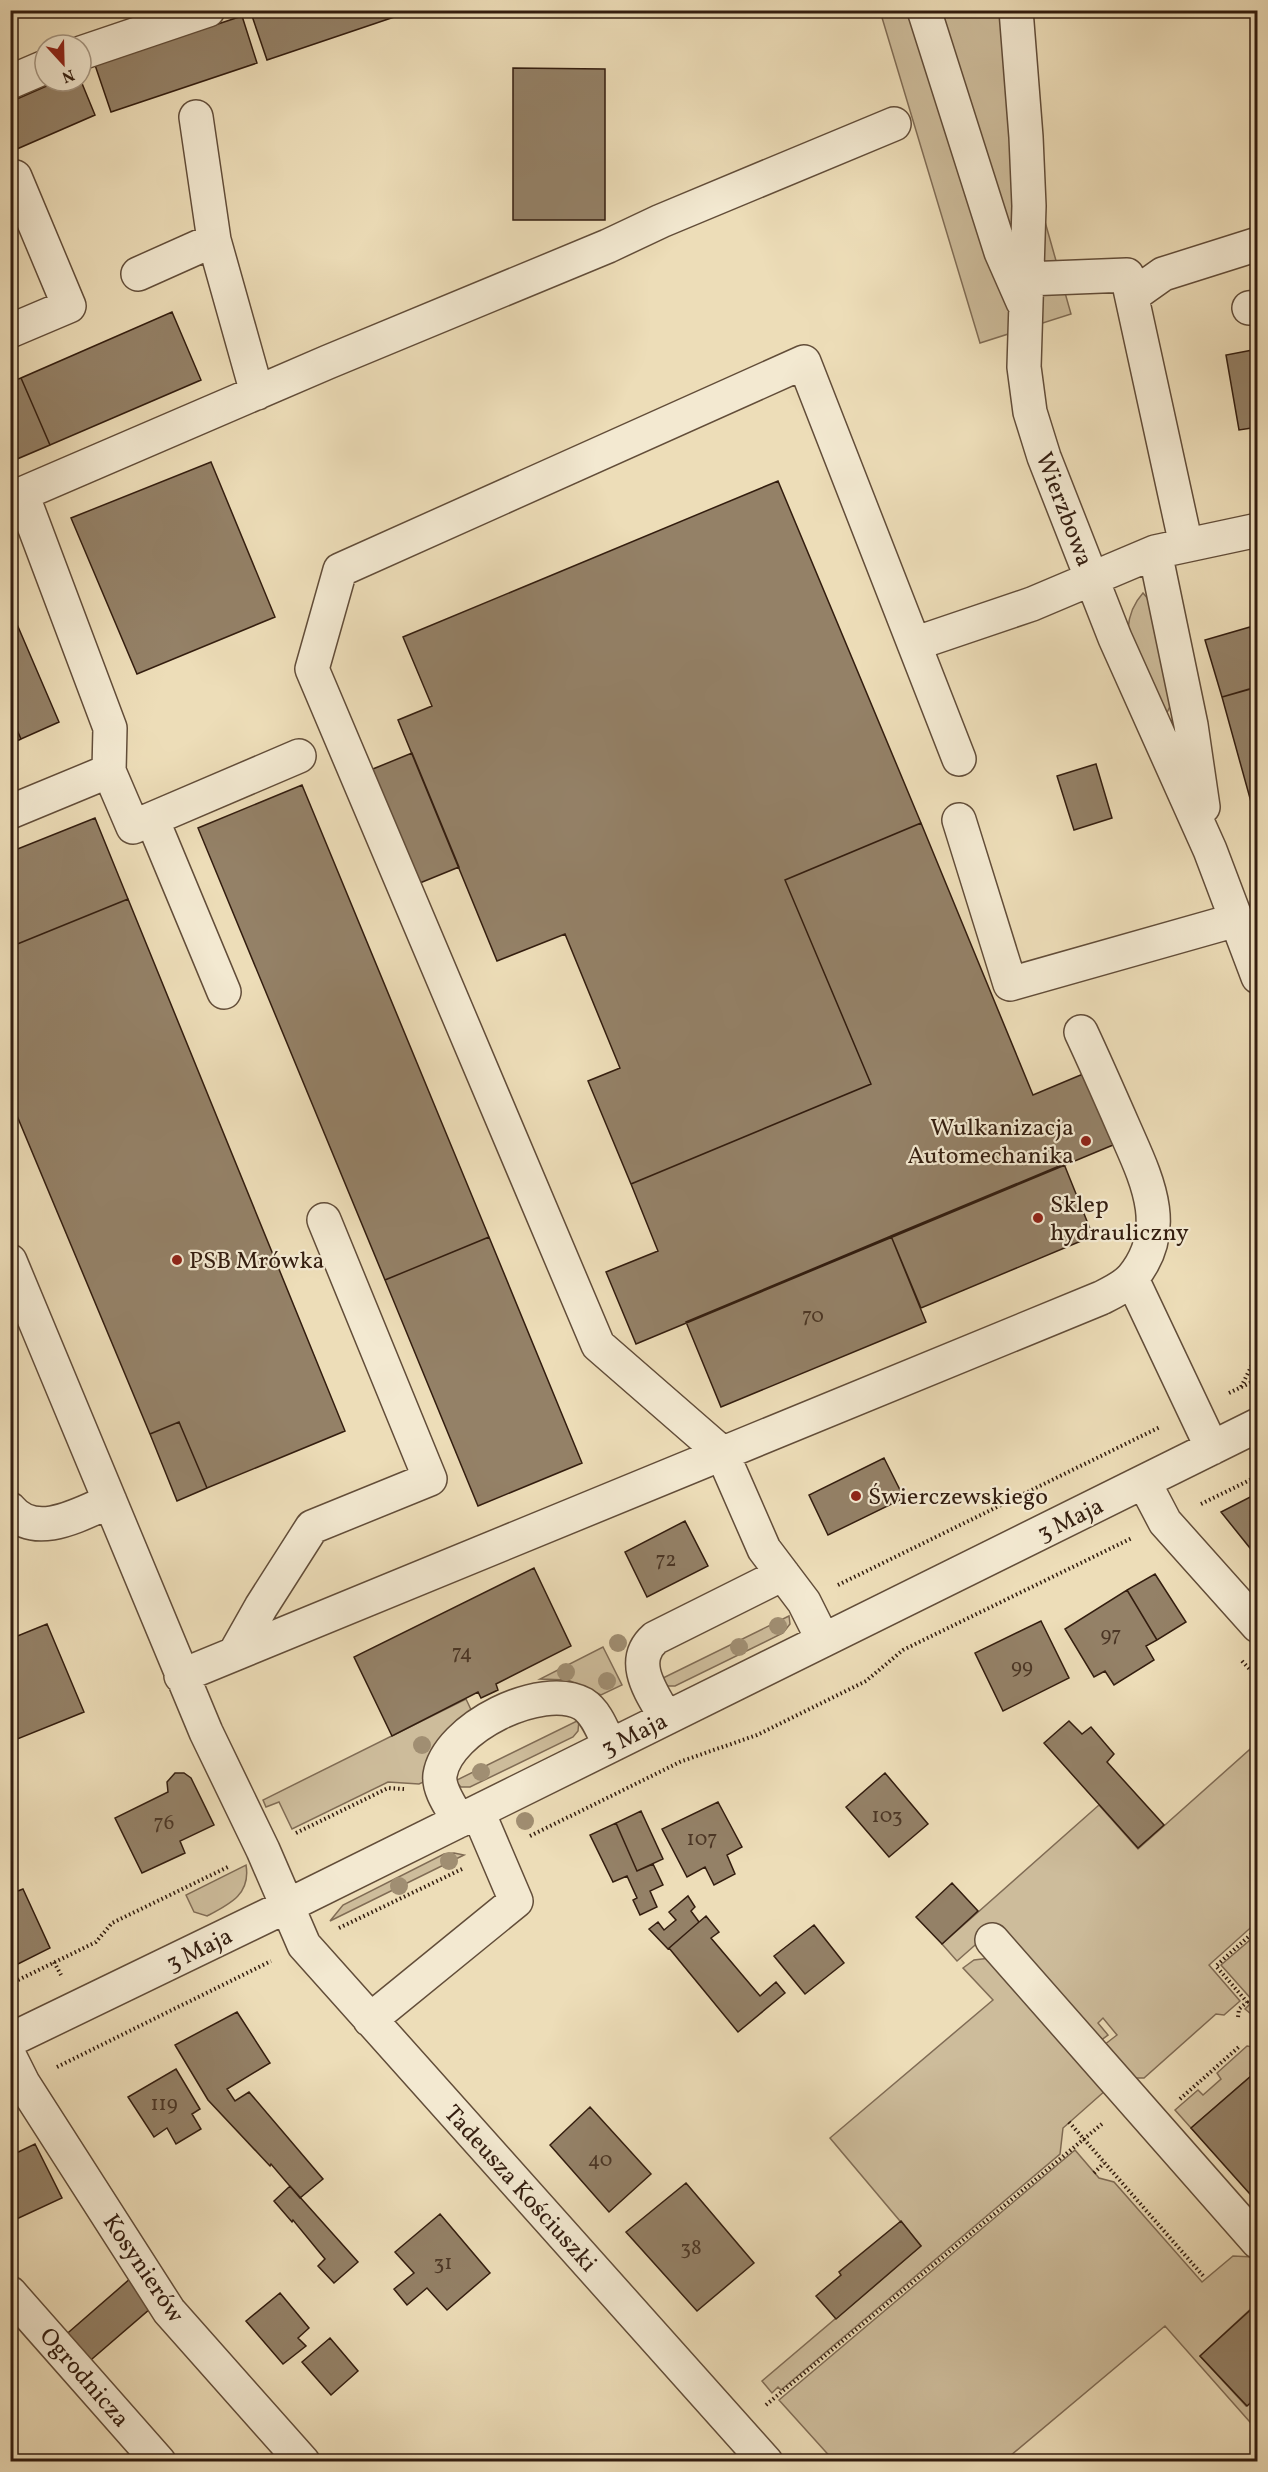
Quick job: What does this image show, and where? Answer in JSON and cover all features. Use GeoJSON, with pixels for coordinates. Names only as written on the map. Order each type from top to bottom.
{"type":"FeatureCollection","features":[{"type":"Feature","properties":{"kind":"street"},"geometry":{"type":"LineString","coordinates":[[93,49],[208,10]]}},
{"type":"Feature","properties":{"kind":"street"},"geometry":{"type":"LineString","coordinates":[[924,10],[1000,252],[1025,292],[1127,275],[1186,545]]}},
{"type":"Feature","properties":{"kind":"street","name":"Wierzbowa"},"geometry":{"type":"LineString","coordinates":[[1016,10],[1029,206],[1024,367],[1029,412],[1044,457],[1115,638],[1210,850],[1257,977]]}},
{"type":"Feature","properties":{"kind":"street"},"geometry":{"type":"LineString","coordinates":[[10,82],[33,71]]}},
{"type":"Feature","properties":{"kind":"street"},"geometry":{"type":"LineString","coordinates":[[196,117],[213,240],[257,393]]}},
{"type":"Feature","properties":{"kind":"street"},"geometry":{"type":"LineString","coordinates":[[299,756],[133,827],[109,771],[110,728],[16,496],[894,124]]}},
{"type":"Feature","properties":{"kind":"street"},"geometry":{"type":"LineString","coordinates":[[10,331],[69,306],[15,177]]}},
{"type":"Feature","properties":{"kind":"street"},"geometry":{"type":"LineString","coordinates":[[138,274],[213,240]]}},
{"type":"Feature","properties":{"kind":"street"},"geometry":{"type":"LineString","coordinates":[[1132,296],[1163,274],[1257,244]]}},
{"type":"Feature","properties":{"kind":"street"},"geometry":{"type":"LineString","coordinates":[[823,1640],[804,1602],[764,1549],[722,1453],[598,1345],[312,669],[340,570],[804,362],[959,759]]}},
{"type":"Feature","properties":{"kind":"street"},"geometry":{"type":"LineString","coordinates":[[914,644],[1032,604],[1155,552],[1257,530]]}},
{"type":"Feature","properties":{"kind":"street"},"geometry":{"type":"LineString","coordinates":[[1155,552],[1191,725],[1210,850]]}},
{"type":"Feature","properties":{"kind":"street"},"geometry":{"type":"LineString","coordinates":[[1158,734],[1191,725]]}},
{"type":"Feature","properties":{"kind":"street"},"geometry":{"type":"LineString","coordinates":[[10,812],[109,771]]}},
{"type":"Feature","properties":{"kind":"street"},"geometry":{"type":"LineString","coordinates":[[152,819],[224,992]]}},
{"type":"Feature","properties":{"kind":"street"},"geometry":{"type":"LineString","coordinates":[[959,820],[1010,984],[1236,920]]}},
{"type":"Feature","properties":{"kind":"street"},"geometry":{"type":"LineString","coordinates":[[182,1676],[1101,1298],[1132,1279],[1144,1258],[1151,1239],[1155,1220],[1153,1203],[1143,1171],[1081,1032]]}},
{"type":"Feature","properties":{"kind":"street"},"geometry":{"type":"LineString","coordinates":[[235,1653],[261,1607],[312,1527],[430,1479],[324,1220]]}},
{"type":"Feature","properties":{"kind":"street","name":"Tadeusza Kościuszki"},"geometry":{"type":"LineString","coordinates":[[10,1261],[182,1676],[304,1945],[766,2462]]}},
{"type":"Feature","properties":{"kind":"street"},"geometry":{"type":"LineString","coordinates":[[1132,1279],[1212,1448]]}},
{"type":"Feature","properties":{"kind":"street","name":"3 Maja"},"geometry":{"type":"LineString","coordinates":[[10,2040],[287,1906],[1257,1425]]}},
{"type":"Feature","properties":{"kind":"street"},"geometry":{"type":"LineString","coordinates":[[1144,1482],[1165,1522],[1257,1626]]}},
{"type":"Feature","properties":{"kind":"street"},"geometry":{"type":"LineString","coordinates":[[10,1509],[27,1522],[43,1524],[60,1521],[110,1501]]}},
{"type":"Feature","properties":{"kind":"street"},"geometry":{"type":"LineString","coordinates":[[666,1718],[642,1671],[642,1661],[648,1645],[655,1638],[783,1574]]}},
{"type":"Feature","properties":{"kind":"street"},"geometry":{"type":"LineString","coordinates":[[370,2020],[516,1901],[468,1816],[442,1790],[440,1775],[443,1766],[460,1741],[495,1715],[533,1701],[550,1698],[575,1701],[593,1714],[610,1746]]}},
{"type":"Feature","properties":{"kind":"street"},"geometry":{"type":"LineString","coordinates":[[992,1940],[1257,2242]]}},
{"type":"Feature","properties":{"kind":"street","name":"Kosynierów"},"geometry":{"type":"LineString","coordinates":[[17,2070],[169,2311],[303,2462]]}},
{"type":"Feature","properties":{"kind":"street","name":"Ogrodnicza"},"geometry":{"type":"LineString","coordinates":[[10,2294],[159,2462]]}},
{"type":"Feature","properties":{"kind":"path"},"geometry":{"type":"LineString","coordinates":[[1240,1387],[1257,1353]]}},
{"type":"Feature","properties":{"kind":"path"},"geometry":{"type":"LineString","coordinates":[[1199,1505],[1257,1476]]}},
{"type":"Feature","properties":{"kind":"path"},"geometry":{"type":"LineString","coordinates":[[528,1837],[682,1761],[757,1735],[866,1681],[903,1650],[1134,1537]]}},
{"type":"Feature","properties":{"kind":"path"},"geometry":{"type":"LineString","coordinates":[[338,1928],[472,1864]]}},
{"type":"Feature","properties":{"kind":"path"},"geometry":{"type":"LineString","coordinates":[[1238,2017],[1239,2009],[1247,2002],[1216,1965],[1257,1928]]}},
{"type":"Feature","properties":{"kind":"path"},"geometry":{"type":"LineString","coordinates":[[17,2070],[278,1958]]}},
{"type":"Feature","properties":{"kind":"path"},"geometry":{"type":"LineString","coordinates":[[1172,2106],[1240,2046]]}},
{"type":"Feature","properties":{"kind":"path"},"geometry":{"type":"LineString","coordinates":[[759,2411],[1110,2116]]}},
{"type":"Feature","properties":{"kind":"path"},"geometry":{"type":"LineString","coordinates":[[1069,2122],[1205,2278]]}},
{"type":"Feature","properties":{"kind":"path"},"geometry":{"type":"LineString","coordinates":[[1094,2173],[1104,2163]]}},
{"type":"Feature","properties":{"kind":"shaded area"},"geometry":{"type":"Polygon","coordinates":[[[880,11],[1029,11],[1042,211],[1071,314],[980,343],[880,11]]]}},
{"type":"Feature","properties":{"kind":"shaded area"},"geometry":{"type":"Polygon","coordinates":[[[1143,593],[1155,607],[1171,704],[1166,715],[1128,629],[1132,610],[1143,593]]]}},
{"type":"Feature","properties":{"kind":"shaded area"},"geometry":{"type":"Polygon","coordinates":[[[789,1616],[790,1624],[783,1633],[675,1686],[668,1686],[661,1679],[789,1616]]]}},
{"type":"Feature","properties":{"kind":"shaded area"},"geometry":{"type":"Polygon","coordinates":[[[603,1647],[622,1685],[601,1695],[568,1680],[540,1679],[603,1647]]]}},
{"type":"Feature","properties":{"kind":"shaded area"},"geometry":{"type":"Polygon","coordinates":[[[466,1699],[473,1714],[428,1780],[419,1784],[388,1782],[292,1829],[279,1802],[266,1807],[263,1800],[466,1699]]]}},
{"type":"Feature","properties":{"kind":"shaded area"},"geometry":{"type":"Polygon","coordinates":[[[579,1720],[578,1731],[573,1737],[470,1787],[461,1787],[455,1781],[579,1720]]]}},
{"type":"Feature","properties":{"kind":"shaded area"},"geometry":{"type":"Polygon","coordinates":[[[1257,1743],[1257,1922],[1209,1965],[1240,2001],[1224,2015],[1216,2014],[1144,2078],[1133,2078],[1104,2045],[1117,2035],[1103,2018],[1098,2023],[1108,2035],[1093,2046],[991,1931],[957,1961],[942,1944],[1099,1805],[1138,1849],[1257,1743]]]}},
{"type":"Feature","properties":{"kind":"shaded area"},"geometry":{"type":"Polygon","coordinates":[[[444,1854],[464,1855],[330,1921],[343,1905],[444,1854]]]}},
{"type":"Feature","properties":{"kind":"shaded area"},"geometry":{"type":"Polygon","coordinates":[[[246,1865],[245,1884],[237,1897],[207,1916],[194,1912],[186,1895],[246,1865]]]}},
{"type":"Feature","properties":{"kind":"shaded area"},"geometry":{"type":"Polygon","coordinates":[[[1257,1934],[1257,2019],[1245,2009],[1253,2001],[1221,1965],[1257,1934]]]}},
{"type":"Feature","properties":{"kind":"shaded area"},"geometry":{"type":"Polygon","coordinates":[[[990,1958],[1106,2090],[1063,2128],[1060,2154],[781,2390],[778,2387],[772,2393],[762,2381],[921,2246],[830,2138],[993,2000],[963,1968],[974,1960],[990,1958]]]}},
{"type":"Feature","properties":{"kind":"shaded area"},"geometry":{"type":"Polygon","coordinates":[[[1247,2046],[1257,2048],[1257,2066],[1250,2073],[1251,2076],[1191,2128],[1175,2110],[1198,2090],[1203,2095],[1221,2079],[1217,2073],[1247,2046]]]}},
{"type":"Feature","properties":{"kind":"shaded area"},"geometry":{"type":"Polygon","coordinates":[[[1075,2150],[1099,2178],[1114,2182],[1202,2282],[1233,2256],[1253,2257],[1257,2263],[1257,2303],[1200,2356],[1246,2406],[1257,2396],[1257,2430],[1165,2326],[1004,2461],[834,2461],[779,2400],[1075,2150]]]}},
{"type":"Feature","properties":{"kind":"building"},"geometry":{"type":"Polygon","coordinates":[[[260,10],[415,10],[267,60],[251,13],[260,10]]]}},
{"type":"Feature","properties":{"kind":"building"},"geometry":{"type":"Polygon","coordinates":[[[242,16],[257,63],[111,112],[95,65],[242,16]]]}},
{"type":"Feature","properties":{"kind":"building"},"geometry":{"type":"Polygon","coordinates":[[[513,68],[605,69],[605,220],[513,220],[513,68]]]}},
{"type":"Feature","properties":{"kind":"building"},"geometry":{"type":"Polygon","coordinates":[[[33,92],[86,93],[95,115],[10,152],[10,102],[33,92]]]}},
{"type":"Feature","properties":{"kind":"building"},"geometry":{"type":"Polygon","coordinates":[[[172,312],[201,380],[50,445],[21,378],[172,312]]]}},
{"type":"Feature","properties":{"kind":"building"},"geometry":{"type":"Polygon","coordinates":[[[1258,349],[1258,427],[1239,430],[1226,355],[1258,349]]]}},
{"type":"Feature","properties":{"kind":"building"},"geometry":{"type":"Polygon","coordinates":[[[21,378],[50,445],[10,462],[10,382],[21,378]]]}},
{"type":"Feature","properties":{"kind":"building"},"geometry":{"type":"Polygon","coordinates":[[[211,462],[275,617],[137,674],[71,518],[211,462]]]}},
{"type":"Feature","properties":{"kind":"building"},"geometry":{"type":"Polygon","coordinates":[[[778,481],[921,823],[785,880],[871,1084],[631,1184],[588,1081],[620,1068],[565,934],[497,961],[398,720],[432,706],[403,637],[778,481]]]}},
{"type":"Feature","properties":{"kind":"building"},"geometry":{"type":"Polygon","coordinates":[[[10,608],[59,722],[21,739],[10,714],[10,608]]]}},
{"type":"Feature","properties":{"kind":"building"},"geometry":{"type":"Polygon","coordinates":[[[1250,627],[1258,654],[1258,687],[1222,697],[1205,640],[1250,627]]]}},
{"type":"Feature","properties":{"kind":"building"},"geometry":{"type":"Polygon","coordinates":[[[1256,687],[1258,820],[1256,820],[1222,697],[1256,687]]]}},
{"type":"Feature","properties":{"kind":"building"},"geometry":{"type":"Polygon","coordinates":[[[10,714],[21,739],[10,744],[10,714]]]}},
{"type":"Feature","properties":{"kind":"building"},"geometry":{"type":"Polygon","coordinates":[[[412,753],[459,867],[415,885],[368,771],[412,753]]]}},
{"type":"Feature","properties":{"kind":"building"},"geometry":{"type":"Polygon","coordinates":[[[1096,764],[1112,818],[1074,830],[1057,776],[1096,764]]]}},
{"type":"Feature","properties":{"kind":"building"},"geometry":{"type":"Polygon","coordinates":[[[302,785],[489,1237],[385,1280],[198,828],[302,785]]]}},
{"type":"Feature","properties":{"kind":"building"},"geometry":{"type":"Polygon","coordinates":[[[95,818],[128,899],[10,947],[10,852],[95,818]]]}},
{"type":"Feature","properties":{"kind":"building"},"geometry":{"type":"Polygon","coordinates":[[[921,823],[1033,1095],[1083,1074],[1113,1145],[636,1344],[606,1272],[658,1251],[631,1184],[871,1084],[785,880],[921,823]]]}},
{"type":"Feature","properties":{"kind":"building","name":"PSB Mrówka"},"geometry":{"type":"Polygon","coordinates":[[[128,899],[345,1431],[207,1488],[179,1422],[150,1434],[10,1099],[10,947],[128,899]]]}},
{"type":"Feature","properties":{"kind":"building"},"geometry":{"type":"Polygon","coordinates":[[[1064,1164],[1093,1236],[921,1308],[891,1236],[1064,1164]]]}},
{"type":"Feature","properties":{"kind":"building"},"geometry":{"type":"Polygon","coordinates":[[[891,1236],[926,1322],[721,1407],[686,1322],[891,1236]]]}},
{"type":"Feature","properties":{"kind":"building"},"geometry":{"type":"Polygon","coordinates":[[[489,1237],[582,1463],[478,1506],[385,1280],[489,1237]]]}},
{"type":"Feature","properties":{"kind":"building"},"geometry":{"type":"Polygon","coordinates":[[[179,1422],[207,1488],[177,1501],[150,1434],[179,1422]]]}},
{"type":"Feature","properties":{"kind":"building","name":"Świerczewskiego"},"geometry":{"type":"Polygon","coordinates":[[[884,1458],[904,1498],[828,1535],[809,1495],[884,1458]]]}},
{"type":"Feature","properties":{"kind":"building"},"geometry":{"type":"Polygon","coordinates":[[[1258,1493],[1258,1558],[1221,1512],[1258,1493]]]}},
{"type":"Feature","properties":{"kind":"building"},"geometry":{"type":"Polygon","coordinates":[[[685,1521],[708,1566],[647,1597],[625,1552],[685,1521]]]}},
{"type":"Feature","properties":{"kind":"building"},"geometry":{"type":"Polygon","coordinates":[[[534,1568],[571,1646],[496,1684],[498,1690],[481,1698],[478,1692],[392,1736],[354,1657],[534,1568]]]}},
{"type":"Feature","properties":{"kind":"building"},"geometry":{"type":"Polygon","coordinates":[[[1155,1574],[1186,1622],[1157,1640],[1127,1590],[1155,1574]]]}},
{"type":"Feature","properties":{"kind":"building"},"geometry":{"type":"Polygon","coordinates":[[[1127,1590],[1157,1640],[1146,1646],[1154,1660],[1114,1685],[1105,1671],[1094,1677],[1065,1629],[1127,1590]]]}},
{"type":"Feature","properties":{"kind":"building"},"geometry":{"type":"Polygon","coordinates":[[[1041,1621],[1069,1678],[1003,1711],[975,1653],[1041,1621]]]}},
{"type":"Feature","properties":{"kind":"building"},"geometry":{"type":"Polygon","coordinates":[[[47,1624],[84,1712],[10,1742],[10,1639],[47,1624]]]}},
{"type":"Feature","properties":{"kind":"building"},"geometry":{"type":"Polygon","coordinates":[[[1069,1721],[1082,1734],[1091,1727],[1114,1754],[1107,1762],[1164,1825],[1138,1848],[1044,1743],[1069,1721]]]}},
{"type":"Feature","properties":{"kind":"building"},"geometry":{"type":"Polygon","coordinates":[[[175,1773],[184,1773],[191,1778],[214,1825],[180,1841],[185,1853],[142,1873],[115,1818],[168,1792],[167,1782],[175,1773]]]}},
{"type":"Feature","properties":{"kind":"building"},"geometry":{"type":"Polygon","coordinates":[[[885,1773],[928,1824],[889,1857],[846,1807],[885,1773]]]}},
{"type":"Feature","properties":{"kind":"building"},"geometry":{"type":"Polygon","coordinates":[[[718,1802],[742,1847],[727,1855],[735,1874],[714,1885],[705,1867],[687,1877],[662,1829],[718,1802]]]}},
{"type":"Feature","properties":{"kind":"building"},"geometry":{"type":"Polygon","coordinates":[[[641,1811],[663,1859],[637,1871],[616,1823],[641,1811]]]}},
{"type":"Feature","properties":{"kind":"building"},"geometry":{"type":"Polygon","coordinates":[[[616,1823],[637,1871],[653,1864],[663,1885],[650,1891],[657,1907],[640,1915],[633,1900],[637,1898],[627,1876],[613,1882],[590,1835],[616,1823]]]}},
{"type":"Feature","properties":{"kind":"building"},"geometry":{"type":"Polygon","coordinates":[[[952,1883],[978,1911],[942,1944],[916,1917],[952,1883]]]}},
{"type":"Feature","properties":{"kind":"building"},"geometry":{"type":"Polygon","coordinates":[[[23,1889],[50,1948],[10,1968],[10,1894],[23,1889]]]}},
{"type":"Feature","properties":{"kind":"building"},"geometry":{"type":"Polygon","coordinates":[[[688,1896],[695,1907],[691,1911],[699,1922],[668,1949],[649,1929],[658,1922],[664,1930],[676,1920],[669,1912],[688,1896]]]}},
{"type":"Feature","properties":{"kind":"building"},"geometry":{"type":"Polygon","coordinates":[[[706,1916],[719,1932],[711,1938],[760,1996],[776,1982],[785,1993],[738,2032],[669,1948],[706,1916]]]}},
{"type":"Feature","properties":{"kind":"building"},"geometry":{"type":"Polygon","coordinates":[[[814,1925],[844,1963],[805,1994],[774,1956],[814,1925]]]}},
{"type":"Feature","properties":{"kind":"building"},"geometry":{"type":"Polygon","coordinates":[[[237,2012],[270,2063],[227,2089],[235,2101],[249,2092],[323,2179],[300,2198],[271,2164],[270,2166],[208,2100],[175,2045],[237,2012]]]}},
{"type":"Feature","properties":{"kind":"building"},"geometry":{"type":"Polygon","coordinates":[[[176,2069],[200,2109],[192,2114],[201,2129],[176,2144],[167,2128],[154,2137],[128,2097],[176,2069]]]}},
{"type":"Feature","properties":{"kind":"building"},"geometry":{"type":"Polygon","coordinates":[[[1258,2070],[1258,2203],[1191,2128],[1258,2070]]]}},
{"type":"Feature","properties":{"kind":"building"},"geometry":{"type":"Polygon","coordinates":[[[590,2107],[651,2174],[609,2212],[550,2145],[590,2107]]]}},
{"type":"Feature","properties":{"kind":"building"},"geometry":{"type":"Polygon","coordinates":[[[35,2144],[62,2198],[10,2222],[10,2156],[35,2144]]]}},
{"type":"Feature","properties":{"kind":"building"},"geometry":{"type":"Polygon","coordinates":[[[686,2183],[754,2263],[697,2311],[626,2232],[686,2183]]]}},
{"type":"Feature","properties":{"kind":"building"},"geometry":{"type":"Polygon","coordinates":[[[290,2186],[358,2262],[334,2283],[318,2266],[325,2259],[274,2201],[290,2186]]]}},
{"type":"Feature","properties":{"kind":"building"},"geometry":{"type":"Polygon","coordinates":[[[440,2214],[490,2273],[447,2310],[427,2288],[407,2305],[394,2289],[414,2273],[395,2252],[440,2214]]]}},
{"type":"Feature","properties":{"kind":"building"},"geometry":{"type":"Polygon","coordinates":[[[901,2221],[921,2246],[836,2319],[816,2296],[841,2275],[839,2272],[901,2221]]]}},
{"type":"Feature","properties":{"kind":"building"},"geometry":{"type":"Polygon","coordinates":[[[131,2278],[151,2308],[85,2365],[62,2338],[131,2278]]]}},
{"type":"Feature","properties":{"kind":"building"},"geometry":{"type":"Polygon","coordinates":[[[280,2293],[309,2328],[298,2338],[306,2346],[283,2364],[246,2321],[280,2293]]]}},
{"type":"Feature","properties":{"kind":"building"},"geometry":{"type":"Polygon","coordinates":[[[1258,2303],[1258,2396],[1247,2406],[1200,2356],[1258,2303]]]}},
{"type":"Feature","properties":{"kind":"building"},"geometry":{"type":"Polygon","coordinates":[[[330,2338],[358,2371],[331,2395],[302,2362],[330,2338]]]}},
{"type":"Feature","properties":{"kind":"place","name":"Wulkanizacja Automechanika"},"geometry":{"type":"Point","coordinates":[1086,1141]}},
{"type":"Feature","properties":{"kind":"place","name":"Sklep hydrauliczny"},"geometry":{"type":"Point","coordinates":[1038,1218]}},
{"type":"Feature","properties":{"kind":"place","name":"PSB Mrówka"},"geometry":{"type":"Point","coordinates":[177,1260]}},
{"type":"Feature","properties":{"kind":"place","name":"Świerczewskiego"},"geometry":{"type":"Point","coordinates":[856,1496]}}]}
